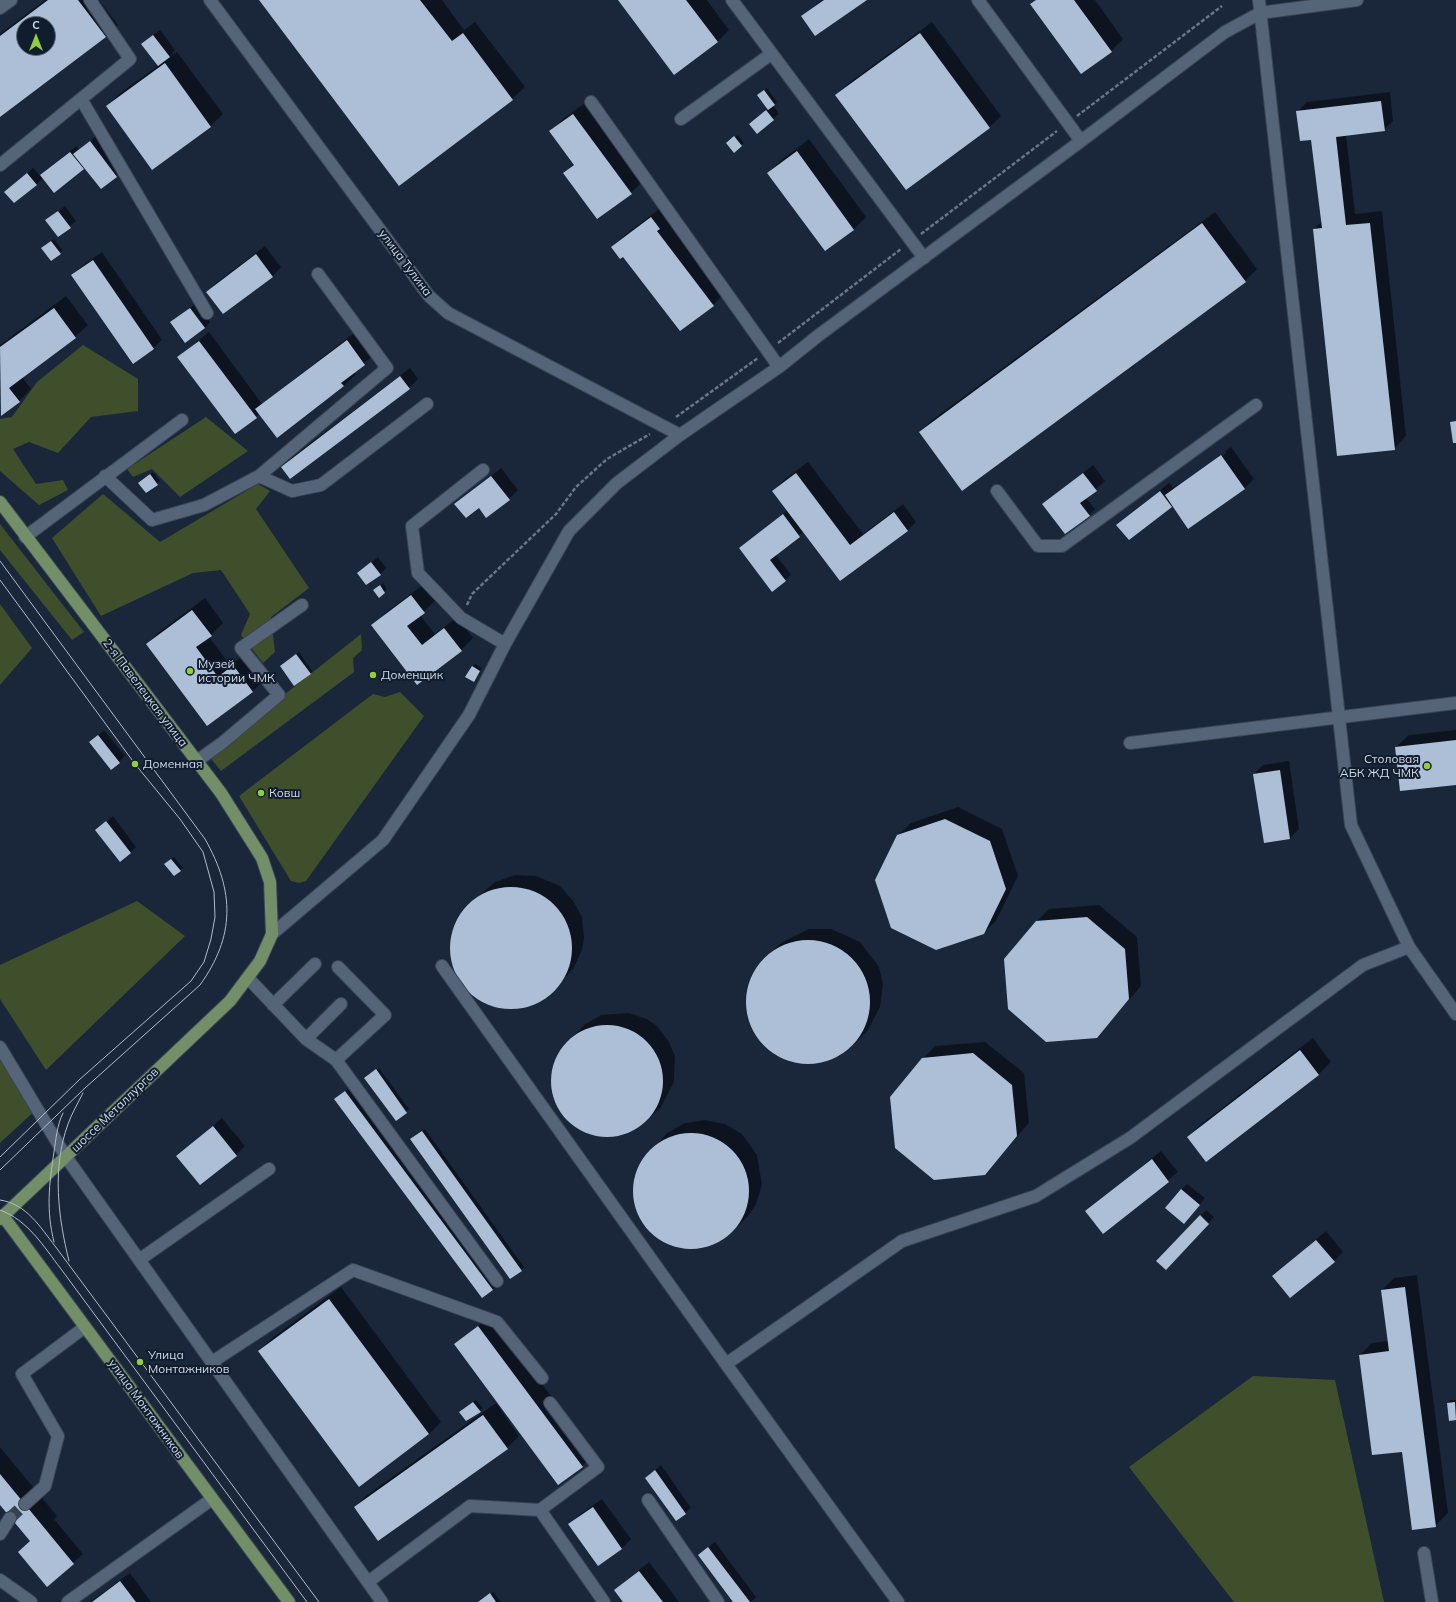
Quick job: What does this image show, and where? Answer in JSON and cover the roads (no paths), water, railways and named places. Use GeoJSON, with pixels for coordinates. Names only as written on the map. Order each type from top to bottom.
{"type":"FeatureCollection","features":[{"type":"Feature","properties":{"kind":"main road","name":"2-я Павелецкая улица"},"geometry":{"type":"LineString","coordinates":[[0,502],[221,793],[262,858],[270,882],[272,934],[260,961],[230,1001]]}},
{"type":"Feature","properties":{"kind":"main road","name":"шоссе Металлургов"},"geometry":{"type":"LineString","coordinates":[[2,1218],[230,1001]]}},
{"type":"Feature","properties":{"kind":"main road","name":"улица Монтажников"},"geometry":{"type":"LineString","coordinates":[[2,1218],[85,1327],[289,1602]]}},
{"type":"Feature","properties":{"kind":"street"},"geometry":{"type":"LineString","coordinates":[[0,8],[11,0]]}},
{"type":"Feature","properties":{"kind":"street"},"geometry":{"type":"LineString","coordinates":[[0,165],[130,59],[90,0]]}},
{"type":"Feature","properties":{"kind":"street","name":"улица Тулина"},"geometry":{"type":"LineString","coordinates":[[210,0],[429,296],[448,313],[680,435]]}},
{"type":"Feature","properties":{"kind":"street"},"geometry":{"type":"LineString","coordinates":[[732,0],[924,258]]}},
{"type":"Feature","properties":{"kind":"street"},"geometry":{"type":"LineString","coordinates":[[978,0],[1081,141]]}},
{"type":"Feature","properties":{"kind":"street"},"geometry":{"type":"LineString","coordinates":[[1259,0],[1351,825],[1409,947],[1456,1014]]}},
{"type":"Feature","properties":{"kind":"street"},"geometry":{"type":"LineString","coordinates":[[272,934],[383,840],[469,715],[505,644],[569,531],[617,483],[680,435],[779,367],[819,335],[1081,141],[1225,32],[1260,13],[1357,0]]}},
{"type":"Feature","properties":{"kind":"street"},"geometry":{"type":"LineString","coordinates":[[682,119],[771,54]]}},
{"type":"Feature","properties":{"kind":"street"},"geometry":{"type":"LineString","coordinates":[[82,98],[207,313]]}},
{"type":"Feature","properties":{"kind":"street"},"geometry":{"type":"LineString","coordinates":[[591,102],[779,367]]}},
{"type":"Feature","properties":{"kind":"street"},"geometry":{"type":"LineString","coordinates":[[105,476],[152,520],[204,505],[259,476],[386,368],[318,274]]}},
{"type":"Feature","properties":{"kind":"street"},"geometry":{"type":"LineString","coordinates":[[259,476],[292,491],[321,485],[427,404]]}},
{"type":"Feature","properties":{"kind":"street"},"geometry":{"type":"LineString","coordinates":[[997,491],[1038,546],[1062,546],[1256,405]]}},
{"type":"Feature","properties":{"kind":"street"},"geometry":{"type":"LineString","coordinates":[[25,536],[182,420]]}},
{"type":"Feature","properties":{"kind":"street"},"geometry":{"type":"LineString","coordinates":[[483,470],[412,526],[418,573],[461,618],[505,644]]}},
{"type":"Feature","properties":{"kind":"street"},"geometry":{"type":"LineString","coordinates":[[197,761],[222,743],[279,695],[241,648],[302,605]]}},
{"type":"Feature","properties":{"kind":"street"},"geometry":{"type":"LineString","coordinates":[[1130,743],[1456,703]]}},
{"type":"Feature","properties":{"kind":"street"},"geometry":{"type":"LineString","coordinates":[[726,1364],[902,1241],[1036,1196],[1130,1138],[1362,965],[1409,947]]}},
{"type":"Feature","properties":{"kind":"street"},"geometry":{"type":"LineString","coordinates":[[273,1005],[315,964]]}},
{"type":"Feature","properties":{"kind":"street"},"geometry":{"type":"LineString","coordinates":[[442,966],[898,1602]]}},
{"type":"Feature","properties":{"kind":"street"},"geometry":{"type":"LineString","coordinates":[[336,1060],[386,1015],[338,967]]}},
{"type":"Feature","properties":{"kind":"street"},"geometry":{"type":"LineString","coordinates":[[248,978],[306,1039],[336,1060],[497,1281]]}},
{"type":"Feature","properties":{"kind":"street"},"geometry":{"type":"LineString","coordinates":[[306,1039],[341,1004]]}},
{"type":"Feature","properties":{"kind":"street"},"geometry":{"type":"LineString","coordinates":[[0,1047],[66,1157],[382,1602]]}},
{"type":"Feature","properties":{"kind":"street"},"geometry":{"type":"LineString","coordinates":[[139,1260],[269,1169]]}},
{"type":"Feature","properties":{"kind":"street"},"geometry":{"type":"LineString","coordinates":[[212,1362],[353,1270],[497,1322],[542,1378]]}},
{"type":"Feature","properties":{"kind":"street"},"geometry":{"type":"LineString","coordinates":[[25,1504],[45,1486],[58,1436],[22,1374],[85,1327]]}},
{"type":"Feature","properties":{"kind":"street"},"geometry":{"type":"LineString","coordinates":[[368,1582],[470,1506],[540,1510],[598,1467],[550,1403]]}},
{"type":"Feature","properties":{"kind":"street"},"geometry":{"type":"LineString","coordinates":[[68,1602],[212,1499]]}},
{"type":"Feature","properties":{"kind":"street"},"geometry":{"type":"LineString","coordinates":[[648,1500],[718,1602]]}},
{"type":"Feature","properties":{"kind":"street"},"geometry":{"type":"LineString","coordinates":[[540,1510],[604,1602]]}},
{"type":"Feature","properties":{"kind":"street"},"geometry":{"type":"LineString","coordinates":[[0,1534],[10,1518]]}},
{"type":"Feature","properties":{"kind":"street"},"geometry":{"type":"LineString","coordinates":[[1424,1553],[1432,1602]]}},
{"type":"Feature","properties":{"kind":"street"},"geometry":{"type":"LineString","coordinates":[[0,1580],[31,1602]]}},
{"type":"Feature","properties":{"kind":"tunnel"},"geometry":{"type":"LineString","coordinates":[[10,1518],[25,1504]]}},
{"type":"Feature","properties":{"kind":"tram line"},"geometry":{"type":"LineString","coordinates":[[0,561],[205,839],[215,858],[222,877],[226,896],[227,914],[225,931],[220,949],[200,985],[85,1088],[0,1170]]}},
{"type":"Feature","properties":{"kind":"tram line"},"geometry":{"type":"LineString","coordinates":[[0,580],[135,764],[180,819],[203,852],[214,892],[215,917],[211,939],[204,962],[191,981],[79,1080],[0,1157]]}},
{"type":"Feature","properties":{"kind":"tram line"},"geometry":{"type":"LineString","coordinates":[[69,1261],[62,1227],[58,1192],[58,1175],[63,1141],[68,1124],[83,1093]]}},
{"type":"Feature","properties":{"kind":"tram line"},"geometry":{"type":"LineString","coordinates":[[54,1242],[51,1230],[49,1197],[57,1132],[63,1113]]}},
{"type":"Feature","properties":{"kind":"tram line"},"geometry":{"type":"LineString","coordinates":[[0,1200],[10,1202],[18,1206],[32,1217],[44,1231],[319,1602]]}},
{"type":"Feature","properties":{"kind":"tram line"},"geometry":{"type":"LineString","coordinates":[[0,1210],[19,1220],[42,1243],[307,1602]]}},
{"type":"Feature","properties":{"kind":"place","name":"Музей истории ЧМК"},"geometry":{"type":"Point","coordinates":[190,671]}},
{"type":"Feature","properties":{"kind":"place","name":"Доменщик"},"geometry":{"type":"Point","coordinates":[373,675]}},
{"type":"Feature","properties":{"kind":"place","name":"Доменная"},"geometry":{"type":"Point","coordinates":[135,764]}},
{"type":"Feature","properties":{"kind":"place","name":"Столовая АБК ЖД ЧМК"},"geometry":{"type":"Point","coordinates":[1427,766]}},
{"type":"Feature","properties":{"kind":"place","name":"Ковш"},"geometry":{"type":"Point","coordinates":[261,793]}},
{"type":"Feature","properties":{"kind":"place","name":"Улица Монтажников"},"geometry":{"type":"Point","coordinates":[140,1362]}}]}
